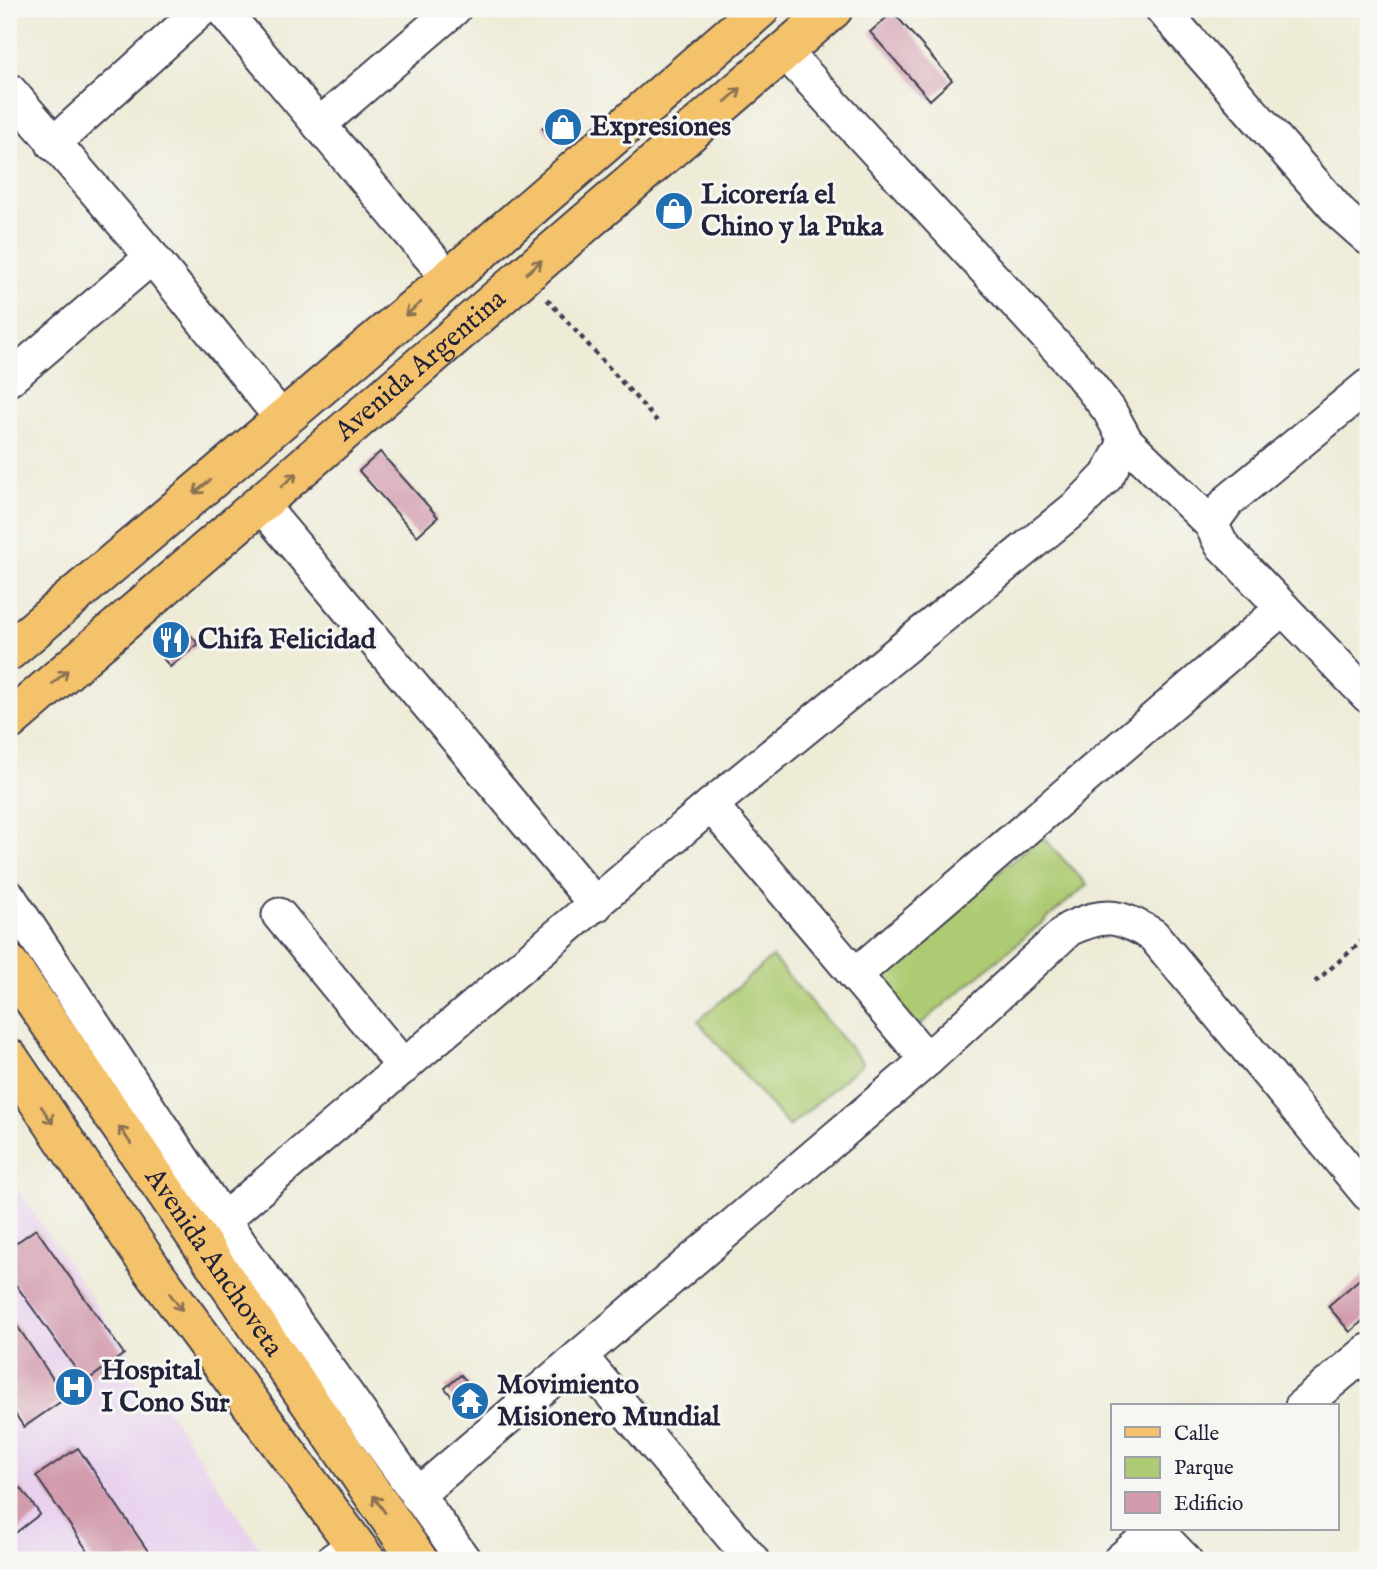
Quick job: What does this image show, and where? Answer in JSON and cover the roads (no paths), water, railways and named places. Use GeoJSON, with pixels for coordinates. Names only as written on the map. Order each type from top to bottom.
{"type":"FeatureCollection","features":[{"type":"Feature","properties":{"kind":"main road","name":"Avenida Argentina"},"geometry":{"type":"LineString","coordinates":[[9,721],[833,9]]}},
{"type":"Feature","properties":{"kind":"main road","name":"Avenida Argentina"},"geometry":{"type":"LineString","coordinates":[[9,650],[449,279],[754,11]]}},
{"type":"Feature","properties":{"kind":"main road","name":"Avenida Anchoveta"},"geometry":{"type":"LineString","coordinates":[[9,964],[418,1560]]}},
{"type":"Feature","properties":{"kind":"main road","name":"Avenida Anchoveta"},"geometry":{"type":"LineString","coordinates":[[9,1058],[151,1268],[352,1555]]}},
{"type":"Feature","properties":{"kind":"street"},"geometry":{"type":"LineString","coordinates":[[52,144],[202,9]]}},
{"type":"Feature","properties":{"kind":"street"},"geometry":{"type":"LineString","coordinates":[[222,9],[449,279]]}},
{"type":"Feature","properties":{"kind":"street"},"geometry":{"type":"LineString","coordinates":[[319,125],[454,9]]}},
{"type":"Feature","properties":{"kind":"street"},"geometry":{"type":"LineString","coordinates":[[1162,9],[1342,215],[1367,234]]}},
{"type":"Feature","properties":{"kind":"street"},"geometry":{"type":"LineString","coordinates":[[784,51],[1076,368],[1109,410],[1126,440],[1211,524],[1221,544],[1366,690]]}},
{"type":"Feature","properties":{"kind":"street"},"geometry":{"type":"LineString","coordinates":[[9,90],[52,144],[152,257],[282,419]]}},
{"type":"Feature","properties":{"kind":"street"},"geometry":{"type":"LineString","coordinates":[[593,151],[626,188]]}},
{"type":"Feature","properties":{"kind":"street"},"geometry":{"type":"LineString","coordinates":[[9,379],[152,257]]}},
{"type":"Feature","properties":{"kind":"street"},"geometry":{"type":"LineString","coordinates":[[1211,524],[1228,501],[1368,386]]}},
{"type":"Feature","properties":{"kind":"street"},"geometry":{"type":"LineString","coordinates":[[223,1220],[711,806],[1079,505],[1107,476],[1126,440]]}},
{"type":"Feature","properties":{"kind":"street"},"geometry":{"type":"LineString","coordinates":[[261,505],[596,905]]}},
{"type":"Feature","properties":{"kind":"street"},"geometry":{"type":"LineString","coordinates":[[855,975],[1283,608]]}},
{"type":"Feature","properties":{"kind":"street"},"geometry":{"type":"LineString","coordinates":[[711,806],[928,1060]]}},
{"type":"Feature","properties":{"kind":"street"},"geometry":{"type":"LineString","coordinates":[[9,897],[223,1220],[464,1560]]}},
{"type":"Feature","properties":{"kind":"street"},"geometry":{"type":"LineString","coordinates":[[279,915],[404,1067]]}},
{"type":"Feature","properties":{"kind":"street"},"geometry":{"type":"LineString","coordinates":[[417,1495],[928,1060],[1069,929],[1097,916],[1125,919],[1153,935],[1368,1194]]}},
{"type":"Feature","properties":{"kind":"street"},"geometry":{"type":"LineString","coordinates":[[1304,1404],[1368,1350]]}},
{"type":"Feature","properties":{"kind":"street"},"geometry":{"type":"LineString","coordinates":[[580,1356],[752,1560]]}},
{"type":"Feature","properties":{"kind":"street"},"geometry":{"type":"LineString","coordinates":[[1121,1560],[1156,1530]]}},
{"type":"Feature","properties":{"kind":"street"},"geometry":{"type":"LineString","coordinates":[[1158,1530],[1185,1560]]}},
{"type":"Feature","properties":{"kind":"place","name":"Expresiones"},"geometry":{"type":"Point","coordinates":[563,127]}},
{"type":"Feature","properties":{"kind":"place","name":"Licorería el Chino y la Puka"},"geometry":{"type":"Point","coordinates":[674,211]}},
{"type":"Feature","properties":{"kind":"place","name":"Chifa Felicidad"},"geometry":{"type":"Point","coordinates":[171,640]}},
{"type":"Feature","properties":{"kind":"place","name":"Hospital I Cono Sur"},"geometry":{"type":"Point","coordinates":[74,1387]}},
{"type":"Feature","properties":{"kind":"place","name":"Movimiento Misionero Mundial"},"geometry":{"type":"Point","coordinates":[470,1401]}}]}
